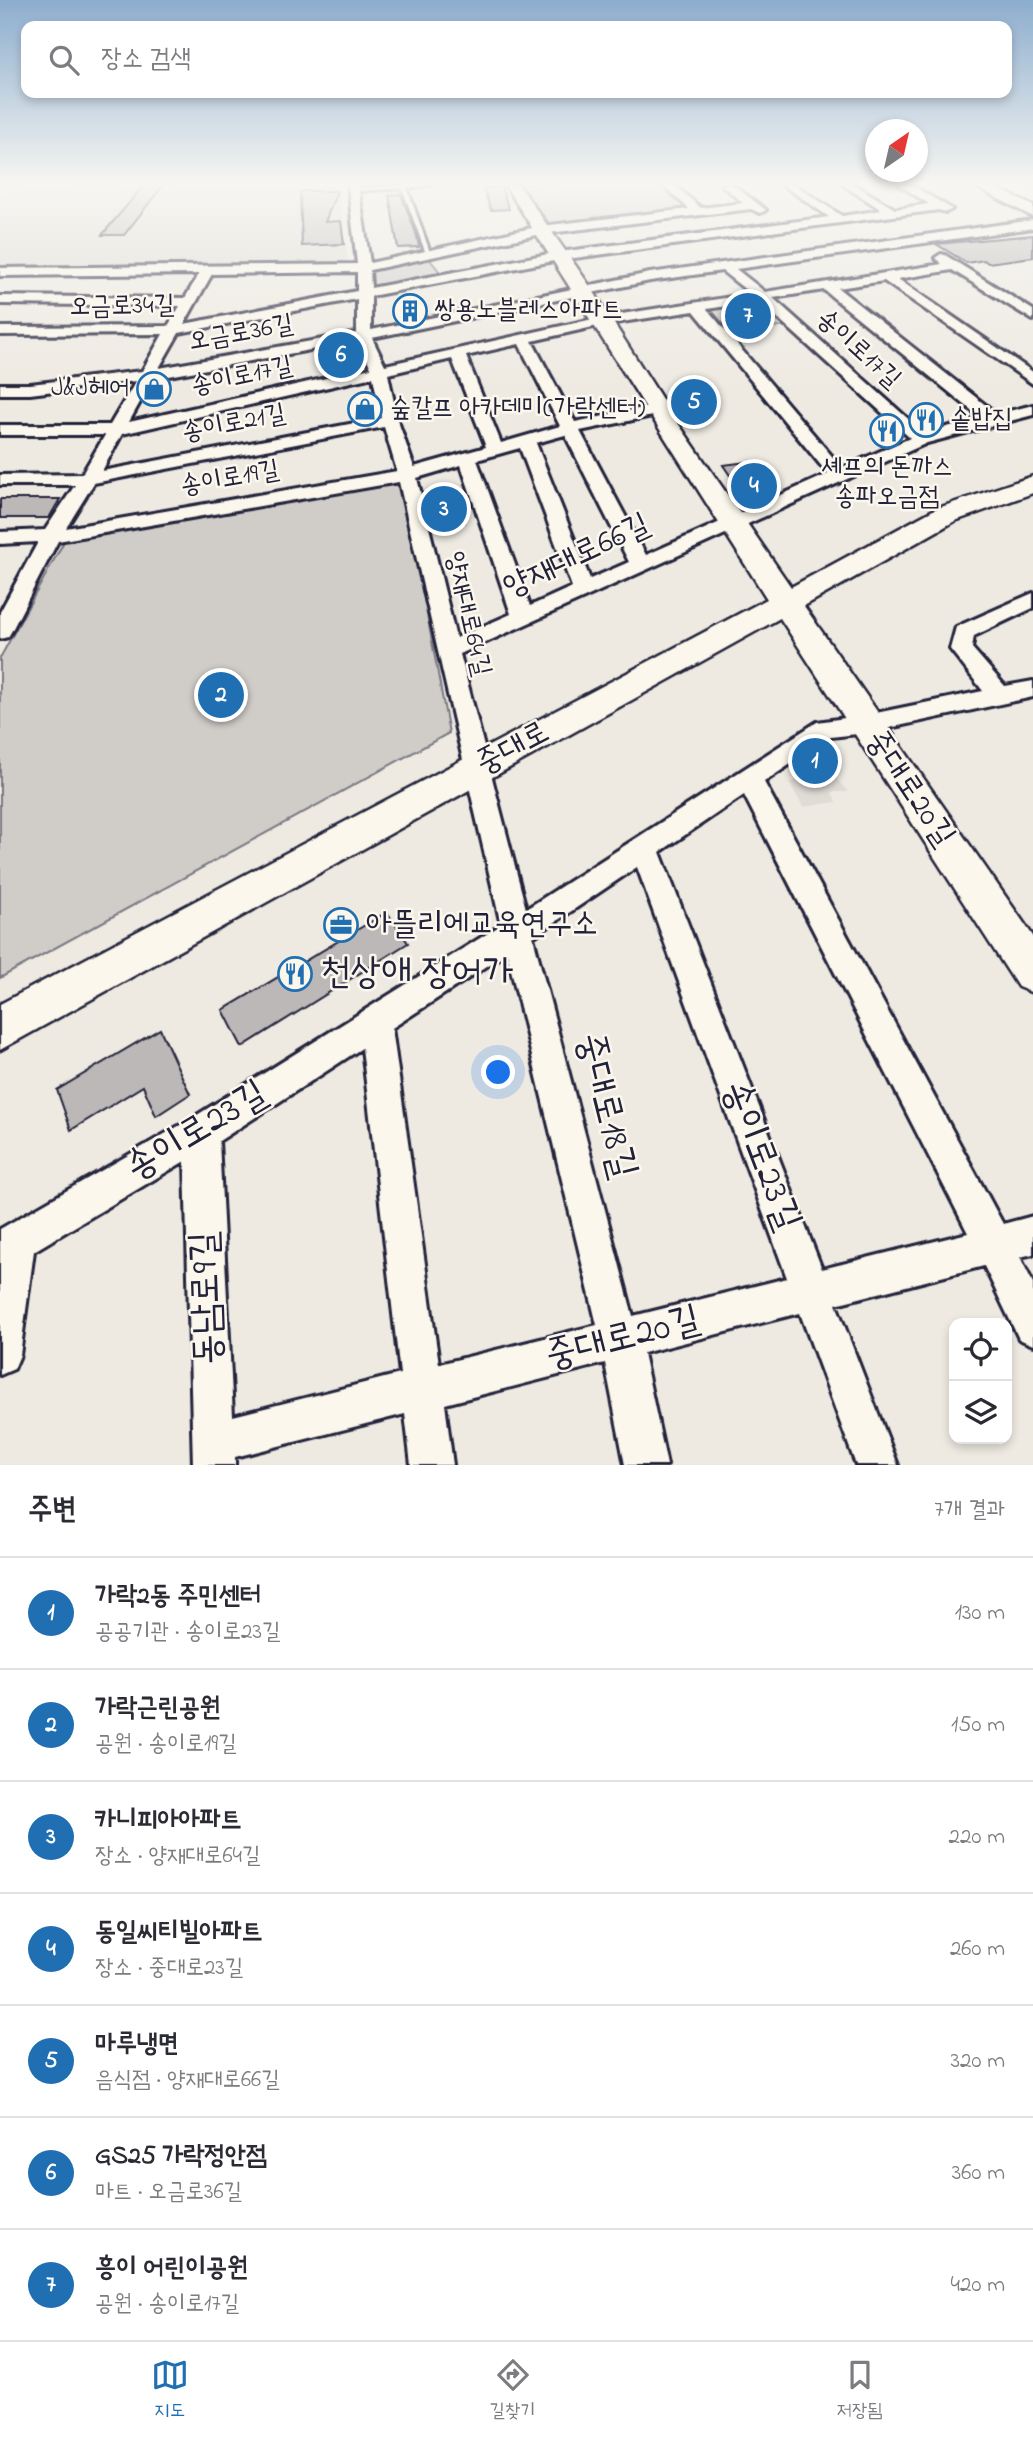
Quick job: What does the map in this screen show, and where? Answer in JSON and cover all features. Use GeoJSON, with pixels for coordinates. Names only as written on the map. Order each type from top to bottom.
{"type":"FeatureCollection","features":[{"type":"Feature","properties":{"kind":"street","name":"양재대로64길"},"geometry":{"type":"LineString","coordinates":[[363,253],[364,336],[380,372],[390,421],[407,475],[476,769]]}},
{"type":"Feature","properties":{"kind":"street"},"geometry":{"type":"LineString","coordinates":[[0,285],[7,272],[365,268],[432,253]]}},
{"type":"Feature","properties":{"kind":"street"},"geometry":{"type":"LineString","coordinates":[[557,253],[657,410],[788,603]]}},
{"type":"Feature","properties":{"kind":"street","name":"오금로34길"},"geometry":{"type":"LineString","coordinates":[[0,331],[173,330],[579,253]]}},
{"type":"Feature","properties":{"kind":"street","name":"오금로36길"},"geometry":{"type":"LineString","coordinates":[[0,389],[30,389],[148,374],[364,336],[582,289],[809,253]]}},
{"type":"Feature","properties":{"kind":"street"},"geometry":{"type":"LineString","coordinates":[[933,253],[1032,314]]}},
{"type":"Feature","properties":{"kind":"street","name":"송이로17길"},"geometry":{"type":"LineString","coordinates":[[724,266],[762,296],[921,439]]}},
{"type":"Feature","properties":{"kind":"street","name":"송이로17길"},"geometry":{"type":"LineString","coordinates":[[0,430],[117,430],[602,321],[955,267]]}},
{"type":"Feature","properties":{"kind":"street"},"geometry":{"type":"LineString","coordinates":[[0,632],[51,536],[117,430],[208,269]]}},
{"type":"Feature","properties":{"kind":"street"},"geometry":{"type":"LineString","coordinates":[[887,277],[1033,379]]}},
{"type":"Feature","properties":{"kind":"street","name":"송이로17길"},"geometry":{"type":"LineString","coordinates":[[827,286],[992,419]]}},
{"type":"Feature","properties":{"kind":"street"},"geometry":{"type":"LineString","coordinates":[[0,300],[189,302]]}},
{"type":"Feature","properties":{"kind":"street"},"geometry":{"type":"LineString","coordinates":[[697,306],[839,475]]}},
{"type":"Feature","properties":{"kind":"street"},"geometry":{"type":"LineString","coordinates":[[524,339],[640,563]]}},
{"type":"Feature","properties":{"kind":"street"},"geometry":{"type":"LineString","coordinates":[[458,354],[495,449]]}},
{"type":"Feature","properties":{"kind":"street","name":"송이로19길"},"geometry":{"type":"LineString","coordinates":[[0,538],[51,536],[407,475],[571,428],[657,410]]}},
{"type":"Feature","properties":{"kind":"street","name":"양재대로66길"},"geometry":{"type":"LineString","coordinates":[[448,651],[921,439],[1033,410]]}},
{"type":"Feature","properties":{"kind":"street","name":"송이로21길"},"geometry":{"type":"LineString","coordinates":[[0,480],[88,479],[390,421]]}},
{"type":"Feature","properties":{"kind":"street"},"geometry":{"type":"LineString","coordinates":[[526,440],[583,589]]}},
{"type":"Feature","properties":{"kind":"street"},"geometry":{"type":"LineString","coordinates":[[467,457],[523,617]]}},
{"type":"Feature","properties":{"kind":"street","name":"중대로"},"geometry":{"type":"LineString","coordinates":[[0,1028],[946,516],[1033,484]]}},
{"type":"Feature","properties":{"kind":"street"},"geometry":{"type":"LineString","coordinates":[[1000,696],[961,649],[964,632],[1033,600]]}},
{"type":"Feature","properties":{"kind":"street","name":"중대로20길"},"geometry":{"type":"LineString","coordinates":[[788,603],[1033,973]]}},
{"type":"Feature","properties":{"kind":"street","name":"송이로23길"},"geometry":{"type":"LineString","coordinates":[[0,1355],[9,1245],[201,1132],[517,931],[826,728],[866,724],[1033,689]]}},
{"type":"Feature","properties":{"kind":"street","name":"중대로18길"},"geometry":{"type":"LineString","coordinates":[[476,769],[620,1340],[646,1465]]}},
{"type":"Feature","properties":{"kind":"street"},"geometry":{"type":"LineString","coordinates":[[749,779],[994,1245],[1033,1325]]}},
{"type":"Feature","properties":{"kind":"street","name":"송이로23길"},"geometry":{"type":"LineString","coordinates":[[644,847],[877,1465]]}},
{"type":"Feature","properties":{"kind":"street"},"geometry":{"type":"LineString","coordinates":[[375,1021],[432,1465]]}},
{"type":"Feature","properties":{"kind":"street","name":"동남로9길"},"geometry":{"type":"LineString","coordinates":[[201,1132],[214,1454]]}},
{"type":"Feature","properties":{"kind":"street","name":"중대로20길"},"geometry":{"type":"LineString","coordinates":[[214,1454],[422,1389],[1033,1235]]}},
{"type":"Feature","properties":{"kind":"shaded area"},"geometry":{"type":"Polygon","coordinates":[[[0,253],[347,253],[348,263],[0,267],[0,253]]]}},
{"type":"Feature","properties":{"kind":"shaded area"},"geometry":{"type":"Polygon","coordinates":[[[427,256],[444,277],[369,292],[370,269],[427,256]]]}},
{"type":"Feature","properties":{"kind":"shaded area"},"geometry":{"type":"Polygon","coordinates":[[[761,299],[788,326],[731,333],[709,307],[761,299]]]}},
{"type":"Feature","properties":{"kind":"shaded area"},"geometry":{"type":"Polygon","coordinates":[[[402,480],[449,733],[0,978],[0,658],[66,538],[402,480]]]}},
{"type":"Feature","properties":{"kind":"shaded area"},"geometry":{"type":"Polygon","coordinates":[[[835,777],[848,792],[832,792],[836,802],[803,807],[789,782],[835,777]]]}},
{"type":"Feature","properties":{"kind":"building"},"geometry":{"type":"Polygon","coordinates":[[[951,253],[1033,253],[1033,257],[967,263],[951,253]]]}},
{"type":"Feature","properties":{"kind":"building"},"geometry":{"type":"Polygon","coordinates":[[[755,461],[776,493],[748,502],[723,465],[755,461]]]}},
{"type":"Feature","properties":{"kind":"building"},"geometry":{"type":"Polygon","coordinates":[[[458,493],[465,522],[431,526],[424,496],[458,493]]]}},
{"type":"Feature","properties":{"kind":"building"},"geometry":{"type":"Polygon","coordinates":[[[0,499],[60,499],[49,518],[0,518],[0,499]]]}},
{"type":"Feature","properties":{"kind":"building"},"geometry":{"type":"Polygon","coordinates":[[[387,912],[408,943],[242,1047],[223,1010],[387,912]]]}},
{"type":"Feature","properties":{"kind":"building"},"geometry":{"type":"Polygon","coordinates":[[[160,1029],[190,1094],[156,1116],[143,1086],[71,1130],[57,1090],[160,1029]]]}},
{"type":"Feature","properties":{"kind":"place","name":"쌍용노블레스아파트"},"geometry":{"type":"Point","coordinates":[410,311]}},
{"type":"Feature","properties":{"kind":"place","name":"흥이 어린이공원"},"geometry":{"type":"Point","coordinates":[748,316]}},
{"type":"Feature","properties":{"kind":"place","name":"GS25 가락정안점"},"geometry":{"type":"Point","coordinates":[341,355]}},
{"type":"Feature","properties":{"kind":"place","name":"J&J헤어"},"geometry":{"type":"Point","coordinates":[154,389]}},
{"type":"Feature","properties":{"kind":"place","name":"마루냉면"},"geometry":{"type":"Point","coordinates":[694,402]}},
{"type":"Feature","properties":{"kind":"place","name":"숲칼프 아카데미(가락센터)"},"geometry":{"type":"Point","coordinates":[365,409]}},
{"type":"Feature","properties":{"kind":"place","name":"솥밥집"},"geometry":{"type":"Point","coordinates":[926,420]}},
{"type":"Feature","properties":{"kind":"place","name":"셰프의 돈까스 송파오금점"},"geometry":{"type":"Point","coordinates":[887,431]}},
{"type":"Feature","properties":{"kind":"place","name":"동일씨티빌아파트"},"geometry":{"type":"Point","coordinates":[754,486]}},
{"type":"Feature","properties":{"kind":"place","name":"카니피아아파트"},"geometry":{"type":"Point","coordinates":[444,509]}},
{"type":"Feature","properties":{"kind":"place","name":"가락근린공원"},"geometry":{"type":"Point","coordinates":[221,695]}},
{"type":"Feature","properties":{"kind":"place","name":"가락2동 주민센터"},"geometry":{"type":"Point","coordinates":[815,761]}},
{"type":"Feature","properties":{"kind":"place","name":"아뜰리에교육연구소"},"geometry":{"type":"Point","coordinates":[341,925]}},
{"type":"Feature","properties":{"kind":"place","name":"천상애 장어가"},"geometry":{"type":"Point","coordinates":[295,974]}}]}
